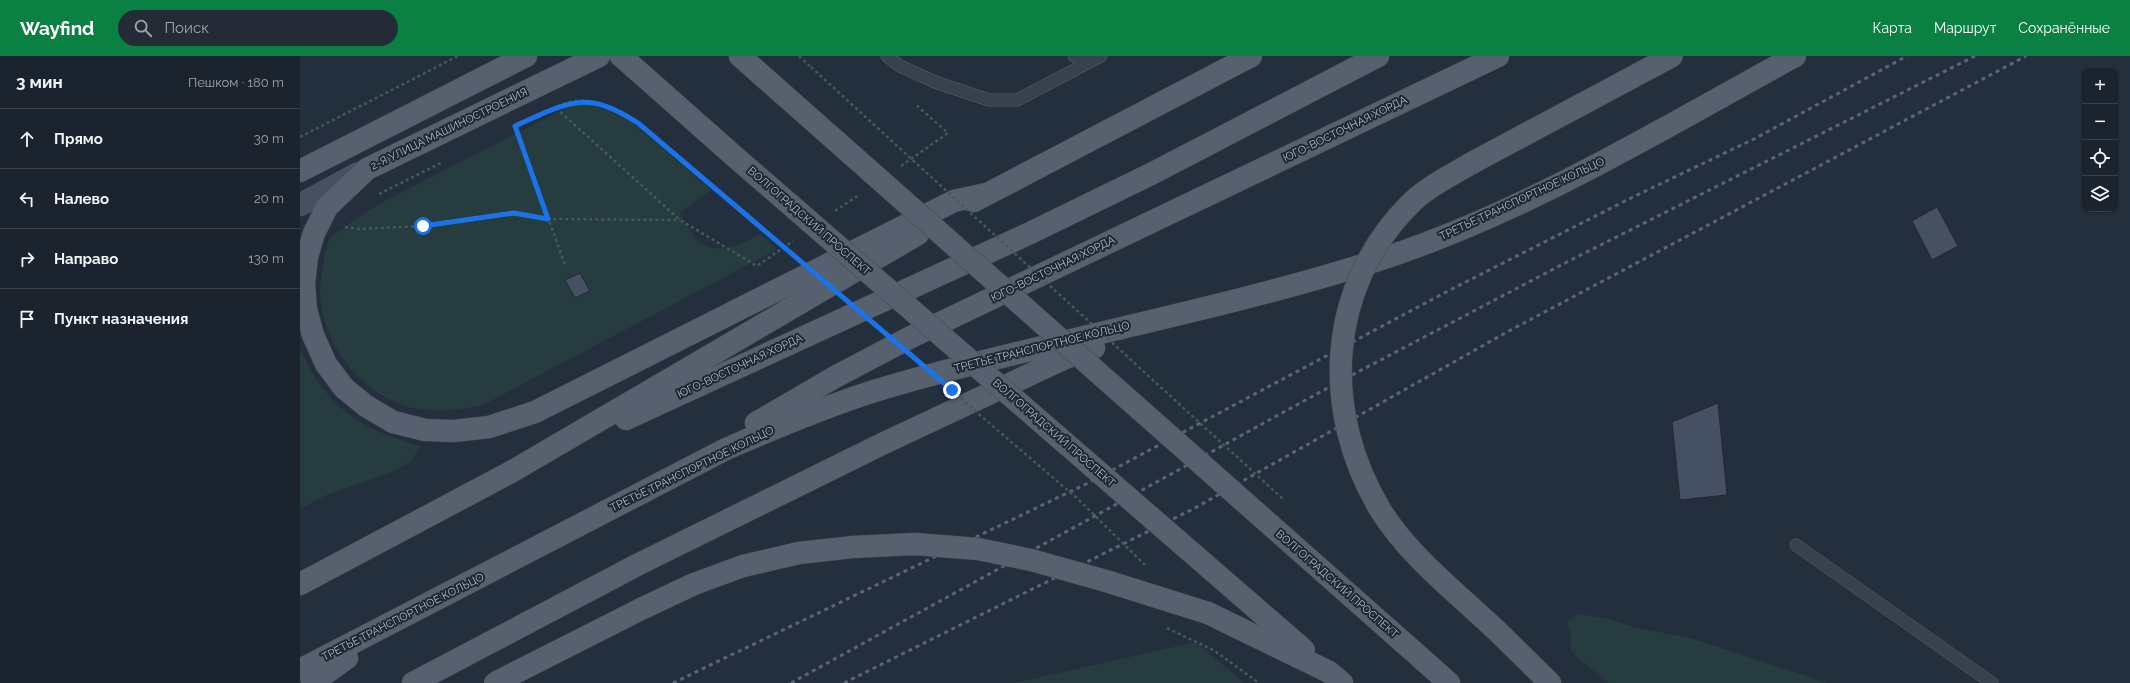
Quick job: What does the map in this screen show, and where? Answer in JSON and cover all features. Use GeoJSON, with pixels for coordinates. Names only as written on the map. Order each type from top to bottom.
{"type":"FeatureCollection","features":[{"type":"Feature","properties":{"kind":"main road"},"geometry":{"type":"LineString","coordinates":[[300,171],[526,56]]}},
{"type":"Feature","properties":{"kind":"main road","name":"2-Я УЛИЦА МАШИНОСТРОЕНИЯ"},"geometry":{"type":"LineString","coordinates":[[300,205],[367,169],[599,56]]}},
{"type":"Feature","properties":{"kind":"main road","name":"ВОЛГОГРАДСКИЙ ПРОСПЕКТ"},"geometry":{"type":"LineString","coordinates":[[621,56],[734,156],[1336,677]]}},
{"type":"Feature","properties":{"kind":"main road","name":"ВОЛГОГРАДСКИЙ ПРОСПЕКТ"},"geometry":{"type":"LineString","coordinates":[[740,56],[1449,683]]}},
{"type":"Feature","properties":{"kind":"main road"},"geometry":{"type":"LineString","coordinates":[[1195,84],[1236,56]]}},
{"type":"Feature","properties":{"kind":"main road"},"geometry":{"type":"LineString","coordinates":[[300,584],[510,472],[986,194],[1251,56]]}},
{"type":"Feature","properties":{"kind":"main road","name":"ЮГО-ВОСТОЧНАЯ ХОРДА"},"geometry":{"type":"LineString","coordinates":[[510,472],[1028,234],[1150,174],[1378,56]]}},
{"type":"Feature","properties":{"kind":"main road","name":"ЮГО-ВОСТОЧНАЯ ХОРДА"},"geometry":{"type":"LineString","coordinates":[[619,504],[835,377],[911,337],[1498,56]]}},
{"type":"Feature","properties":{"kind":"main road"},"geometry":{"type":"LineString","coordinates":[[1550,683],[1402,539],[1382,512],[1364,481],[1352,452],[1343,410],[1340,383],[1341,353],[1346,316],[1357,285],[1372,254],[1387,231],[1411,204],[1438,183],[1470,164],[1672,56]]}},
{"type":"Feature","properties":{"kind":"main road","name":"ТРЕТЬЕ ТРАНСПОРТНОЕ КОЛЬЦО"},"geometry":{"type":"LineString","coordinates":[[300,670],[726,449],[793,420],[867,394],[952,369],[1291,286],[1368,264],[1430,241],[1497,213],[1570,179],[1795,56]]}},
{"type":"Feature","properties":{"kind":"main road"},"geometry":{"type":"LineString","coordinates":[[367,169],[327,208],[314,233],[307,257],[304,284],[306,309],[312,335],[326,364],[344,388],[366,406],[394,422],[425,430],[454,431],[489,427],[535,412],[954,201],[986,194]]}},
{"type":"Feature","properties":{"kind":"main road"},"geometry":{"type":"LineString","coordinates":[[413,683],[644,561],[882,444],[1063,360],[1145,329],[1291,286]]}},
{"type":"Feature","properties":{"kind":"main road"},"geometry":{"type":"LineString","coordinates":[[495,683],[640,609],[694,584],[743,566],[799,553],[853,547],[915,544],[978,549],[1031,560],[1106,581],[1208,613],[1336,677]]}},
{"type":"Feature","properties":{"kind":"main road"},"geometry":{"type":"LineString","coordinates":[[312,683],[410,614]]}},
{"type":"Feature","properties":{"kind":"lane"},"geometry":{"type":"LineString","coordinates":[[887,56],[900,66],[935,82],[989,100],[1017,100],[1095,59]]}},
{"type":"Feature","properties":{"kind":"lane"},"geometry":{"type":"LineString","coordinates":[[1074,56],[1095,59]]}},
{"type":"Feature","properties":{"kind":"lane"},"geometry":{"type":"LineString","coordinates":[[1796,545],[1992,683]]}},
{"type":"Feature","properties":{"kind":"path"},"geometry":{"type":"LineString","coordinates":[[300,137],[458,56]]}},
{"type":"Feature","properties":{"kind":"path"},"geometry":{"type":"LineString","coordinates":[[799,56],[1287,504]]}},
{"type":"Feature","properties":{"kind":"path"},"geometry":{"type":"LineString","coordinates":[[536,117],[567,103],[583,101],[601,104],[621,112],[638,123],[1078,499],[1151,572]]}},
{"type":"Feature","properties":{"kind":"path"},"geometry":{"type":"LineString","coordinates":[[915,104],[948,133]]}},
{"type":"Feature","properties":{"kind":"path"},"geometry":{"type":"LineString","coordinates":[[338,226],[358,229],[423,226],[514,213],[548,219],[680,220],[556,108]]}},
{"type":"Feature","properties":{"kind":"path"},"geometry":{"type":"LineString","coordinates":[[508,130],[522,123]]}},
{"type":"Feature","properties":{"kind":"path"},"geometry":{"type":"LineString","coordinates":[[515,126],[565,266]]}},
{"type":"Feature","properties":{"kind":"path"},"geometry":{"type":"LineString","coordinates":[[377,195],[446,160]]}},
{"type":"Feature","properties":{"kind":"path"},"geometry":{"type":"LineString","coordinates":[[1166,628],[1215,651],[1259,683]]}},
{"type":"Feature","properties":{"kind":"green space"},"geometry":{"type":"Polygon","coordinates":[[[582,103],[613,111],[632,122],[711,190],[680,213],[695,237],[703,244],[719,249],[728,248],[736,246],[761,234],[776,250],[483,405],[463,409],[432,411],[412,408],[384,397],[353,371],[340,355],[324,318],[320,299],[321,279],[325,252],[330,238],[363,214],[390,198],[565,108],[582,103]]]}},
{"type":"Feature","properties":{"kind":"green space"},"geometry":{"type":"Polygon","coordinates":[[[300,349],[321,386],[334,401],[348,413],[363,424],[380,432],[421,446],[410,462],[392,472],[324,496],[300,509],[300,349]]]}},
{"type":"Feature","properties":{"kind":"green space"},"geometry":{"type":"Polygon","coordinates":[[[1578,614],[1606,618],[1633,627],[1690,638],[1828,683],[1609,683],[1580,660],[1571,650],[1571,635],[1567,622],[1578,614]]]}},
{"type":"Feature","properties":{"kind":"green space"},"geometry":{"type":"Polygon","coordinates":[[[1196,642],[1244,683],[1014,683],[1196,642]]]}},
{"type":"Feature","properties":{"kind":"building"},"geometry":{"type":"Polygon","coordinates":[[[1937,207],[1958,246],[1932,260],[1912,221],[1937,207]]]}},
{"type":"Feature","properties":{"kind":"building"},"geometry":{"type":"Polygon","coordinates":[[[580,273],[590,291],[575,298],[565,280],[580,273]]]}},
{"type":"Feature","properties":{"kind":"building"},"geometry":{"type":"Polygon","coordinates":[[[1718,403],[1727,495],[1680,500],[1672,422],[1718,403]]]}},
{"type":"Feature","properties":{"kind":"railway"},"geometry":{"type":"LineString","coordinates":[[673,683],[1086,484],[1448,291],[1631,198],[1754,139],[1907,56]]}},
{"type":"Feature","properties":{"kind":"railway"},"geometry":{"type":"LineString","coordinates":[[791,683],[1333,385],[1565,263],[1975,56]]}},
{"type":"Feature","properties":{"kind":"railway"},"geometry":{"type":"LineString","coordinates":[[844,683],[1193,509],[1507,332],[2026,56]]}},
{"type":"Feature","properties":{"kind":"route"},"geometry":{"type":"LineString","coordinates":[[423,226],[514,213],[548,219],[515,126],[567,103],[583,101],[601,104],[621,112],[638,123],[738,210],[879,327],[952,390]]}}]}
